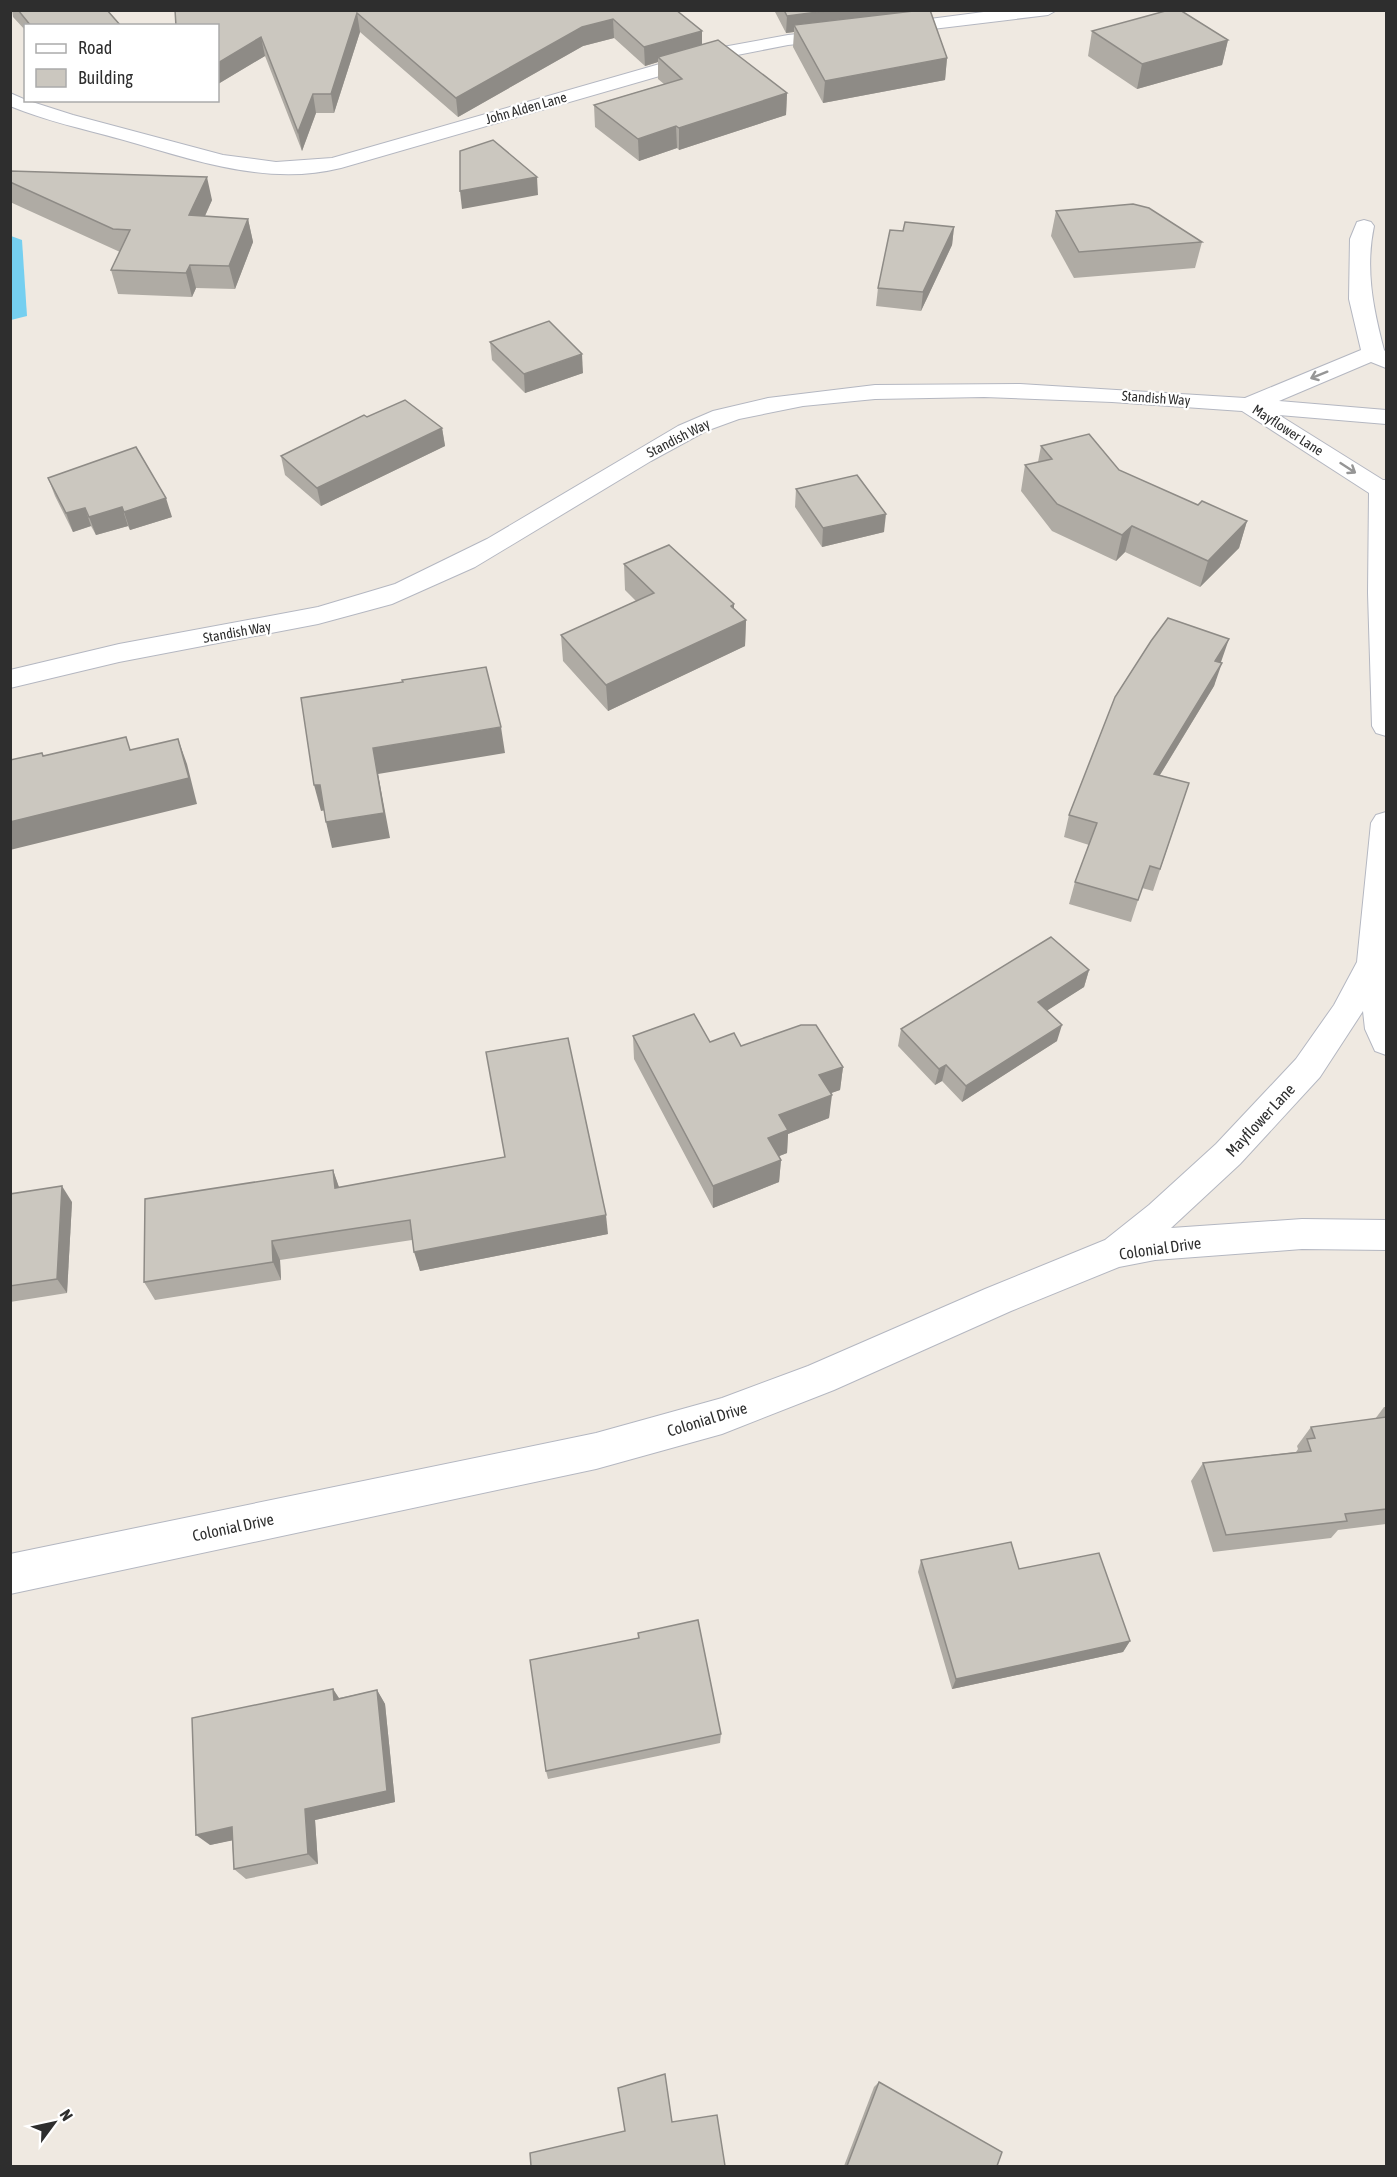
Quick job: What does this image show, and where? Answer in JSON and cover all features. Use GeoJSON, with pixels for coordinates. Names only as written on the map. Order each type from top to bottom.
{"type":"FeatureCollection","features":[{"type":"Feature","properties":{"kind":"street","name":"John Alden Lane"},"geometry":{"type":"LineString","coordinates":[[10,99],[89,125],[198,154],[257,167],[313,167],[334,164],[719,53],[788,40],[1048,10]]}},
{"type":"Feature","properties":{"kind":"street","name":"Mayflower Lane"},"geometry":{"type":"LineString","coordinates":[[1248,405],[1380,357],[1360,299],[1361,239],[1365,226]]}},
{"type":"Feature","properties":{"kind":"street","name":"Standish Way"},"geometry":{"type":"LineString","coordinates":[[10,679],[109,655],[308,619],[402,591],[443,574],[688,430],[731,413],[788,402],[879,392],[942,389],[1077,393],[1386,417]]}},
{"type":"Feature","properties":{"kind":"street","name":"Mayflower Lane"},"geometry":{"type":"LineString","coordinates":[[1248,405],[1384,489],[1381,593],[1386,726]]}},
{"type":"Feature","properties":{"kind":"street","name":"Mayflower Lane"},"geometry":{"type":"LineString","coordinates":[[1386,823],[1373,962],[1381,1029],[1386,1042]]}},
{"type":"Feature","properties":{"kind":"street","name":"Mayflower Lane"},"geometry":{"type":"LineString","coordinates":[[1116,1252],[1161,1216],[1228,1154],[1308,1068],[1345,1014],[1373,962]]}},
{"type":"Feature","properties":{"kind":"street","name":"Colonial Drive"},"geometry":{"type":"LineString","coordinates":[[10,1574],[596,1451],[722,1416],[821,1378],[998,1300],[1116,1252],[1155,1245],[1302,1234],[1386,1235]]}},
{"type":"Feature","properties":{"kind":"water"},"geometry":{"type":"Polygon","coordinates":[[[11,236],[22,240],[27,316],[11,320],[11,236]]]}},
{"type":"Feature","properties":{"kind":"building"},"geometry":{"type":"Polygon","coordinates":[[[18,10],[107,10],[119,24],[29,24],[18,10]]]}},
{"type":"Feature","properties":{"kind":"building"},"geometry":{"type":"Polygon","coordinates":[[[175,10],[676,10],[702,31],[644,47],[613,19],[582,27],[456,98],[357,13],[331,94],[313,94],[298,132],[261,37],[219,62],[219,24],[176,24],[175,10]]]}},
{"type":"Feature","properties":{"kind":"building"},"geometry":{"type":"Polygon","coordinates":[[[784,10],[833,10],[787,16],[784,10]]]}},
{"type":"Feature","properties":{"kind":"building"},"geometry":{"type":"Polygon","coordinates":[[[930,10],[947,58],[825,81],[794,25],[930,10]]]}},
{"type":"Feature","properties":{"kind":"building"},"geometry":{"type":"Polygon","coordinates":[[[1169,10],[1180,10],[1228,40],[1142,64],[1092,31],[1169,10]]]}},
{"type":"Feature","properties":{"kind":"building"},"geometry":{"type":"Polygon","coordinates":[[[718,40],[787,93],[638,139],[594,105],[682,79],[658,57],[718,40]]]}},
{"type":"Feature","properties":{"kind":"building"},"geometry":{"type":"Polygon","coordinates":[[[493,140],[537,177],[460,191],[460,151],[493,140]]]}},
{"type":"Feature","properties":{"kind":"building"},"geometry":{"type":"Polygon","coordinates":[[[10,171],[207,177],[189,215],[248,219],[229,266],[190,265],[186,273],[111,270],[130,230],[113,229],[10,182],[10,171]]]}},
{"type":"Feature","properties":{"kind":"building"},"geometry":{"type":"Polygon","coordinates":[[[1133,204],[1149,208],[1202,242],[1079,252],[1056,211],[1133,204]]]}},
{"type":"Feature","properties":{"kind":"building"},"geometry":{"type":"Polygon","coordinates":[[[905,222],[954,227],[923,292],[878,288],[890,230],[903,231],[905,222]]]}},
{"type":"Feature","properties":{"kind":"building"},"geometry":{"type":"Polygon","coordinates":[[[549,321],[582,354],[524,374],[490,342],[549,321]]]}},
{"type":"Feature","properties":{"kind":"building"},"geometry":{"type":"Polygon","coordinates":[[[405,400],[442,428],[317,488],[281,456],[364,415],[367,417],[405,400]]]}},
{"type":"Feature","properties":{"kind":"building"},"geometry":{"type":"Polygon","coordinates":[[[1089,434],[1119,470],[1198,505],[1202,501],[1247,521],[1208,561],[1132,526],[1122,535],[1057,504],[1025,465],[1052,459],[1041,446],[1089,434]]]}},
{"type":"Feature","properties":{"kind":"building"},"geometry":{"type":"Polygon","coordinates":[[[136,447],[166,498],[124,512],[122,507],[89,517],[85,508],[66,513],[48,478],[136,447]]]}},
{"type":"Feature","properties":{"kind":"building"},"geometry":{"type":"Polygon","coordinates":[[[857,475],[886,514],[823,528],[796,489],[857,475]]]}},
{"type":"Feature","properties":{"kind":"building"},"geometry":{"type":"Polygon","coordinates":[[[669,545],[734,604],[731,606],[746,620],[606,685],[561,635],[654,593],[624,564],[669,545]]]}},
{"type":"Feature","properties":{"kind":"building"},"geometry":{"type":"Polygon","coordinates":[[[1168,618],[1229,639],[1215,661],[1222,663],[1154,774],[1189,783],[1160,869],[1150,866],[1138,900],[1075,882],[1097,823],[1069,815],[1115,697],[1168,618]]]}},
{"type":"Feature","properties":{"kind":"building"},"geometry":{"type":"Polygon","coordinates":[[[486,667],[501,727],[373,748],[384,813],[326,822],[320,785],[314,785],[301,698],[486,667]]]}},
{"type":"Feature","properties":{"kind":"building"},"geometry":{"type":"Polygon","coordinates":[[[126,737],[130,750],[178,739],[189,778],[10,822],[10,760],[42,753],[43,756],[126,737]]]}},
{"type":"Feature","properties":{"kind":"building"},"geometry":{"type":"Polygon","coordinates":[[[1051,937],[1089,970],[1038,1002],[1062,1025],[966,1086],[946,1065],[939,1069],[901,1029],[1051,937]]]}},
{"type":"Feature","properties":{"kind":"building"},"geometry":{"type":"Polygon","coordinates":[[[694,1014],[710,1042],[734,1033],[741,1046],[801,1025],[816,1025],[843,1067],[819,1075],[832,1095],[779,1115],[788,1130],[768,1138],[781,1160],[713,1186],[633,1036],[694,1014]]]}},
{"type":"Feature","properties":{"kind":"building"},"geometry":{"type":"Polygon","coordinates":[[[568,1038],[606,1215],[414,1252],[410,1220],[272,1241],[273,1262],[144,1282],[145,1199],[333,1170],[335,1188],[505,1157],[486,1052],[568,1038]]]}},
{"type":"Feature","properties":{"kind":"building"},"geometry":{"type":"Polygon","coordinates":[[[62,1186],[57,1279],[10,1286],[10,1194],[62,1186]]]}},
{"type":"Feature","properties":{"kind":"building"},"geometry":{"type":"Polygon","coordinates":[[[1386,1417],[1386,1509],[1345,1514],[1347,1521],[1226,1535],[1203,1463],[1311,1451],[1307,1439],[1315,1438],[1311,1427],[1386,1417]]]}},
{"type":"Feature","properties":{"kind":"building"},"geometry":{"type":"Polygon","coordinates":[[[1011,1542],[1019,1569],[1099,1553],[1130,1641],[956,1679],[921,1560],[1011,1542]]]}},
{"type":"Feature","properties":{"kind":"building"},"geometry":{"type":"Polygon","coordinates":[[[698,1620],[721,1734],[546,1771],[530,1660],[639,1638],[638,1633],[698,1620]]]}},
{"type":"Feature","properties":{"kind":"building"},"geometry":{"type":"Polygon","coordinates":[[[333,1689],[334,1700],[377,1690],[387,1791],[305,1809],[308,1854],[234,1869],[232,1827],[196,1835],[192,1718],[333,1689]]]}},
{"type":"Feature","properties":{"kind":"building"},"geometry":{"type":"Polygon","coordinates":[[[665,2074],[672,2122],[717,2115],[725,2166],[531,2166],[530,2153],[625,2131],[618,2088],[665,2074]]]}},
{"type":"Feature","properties":{"kind":"building"},"geometry":{"type":"Polygon","coordinates":[[[879,2082],[1002,2152],[997,2166],[847,2166],[879,2082]]]}}]}
